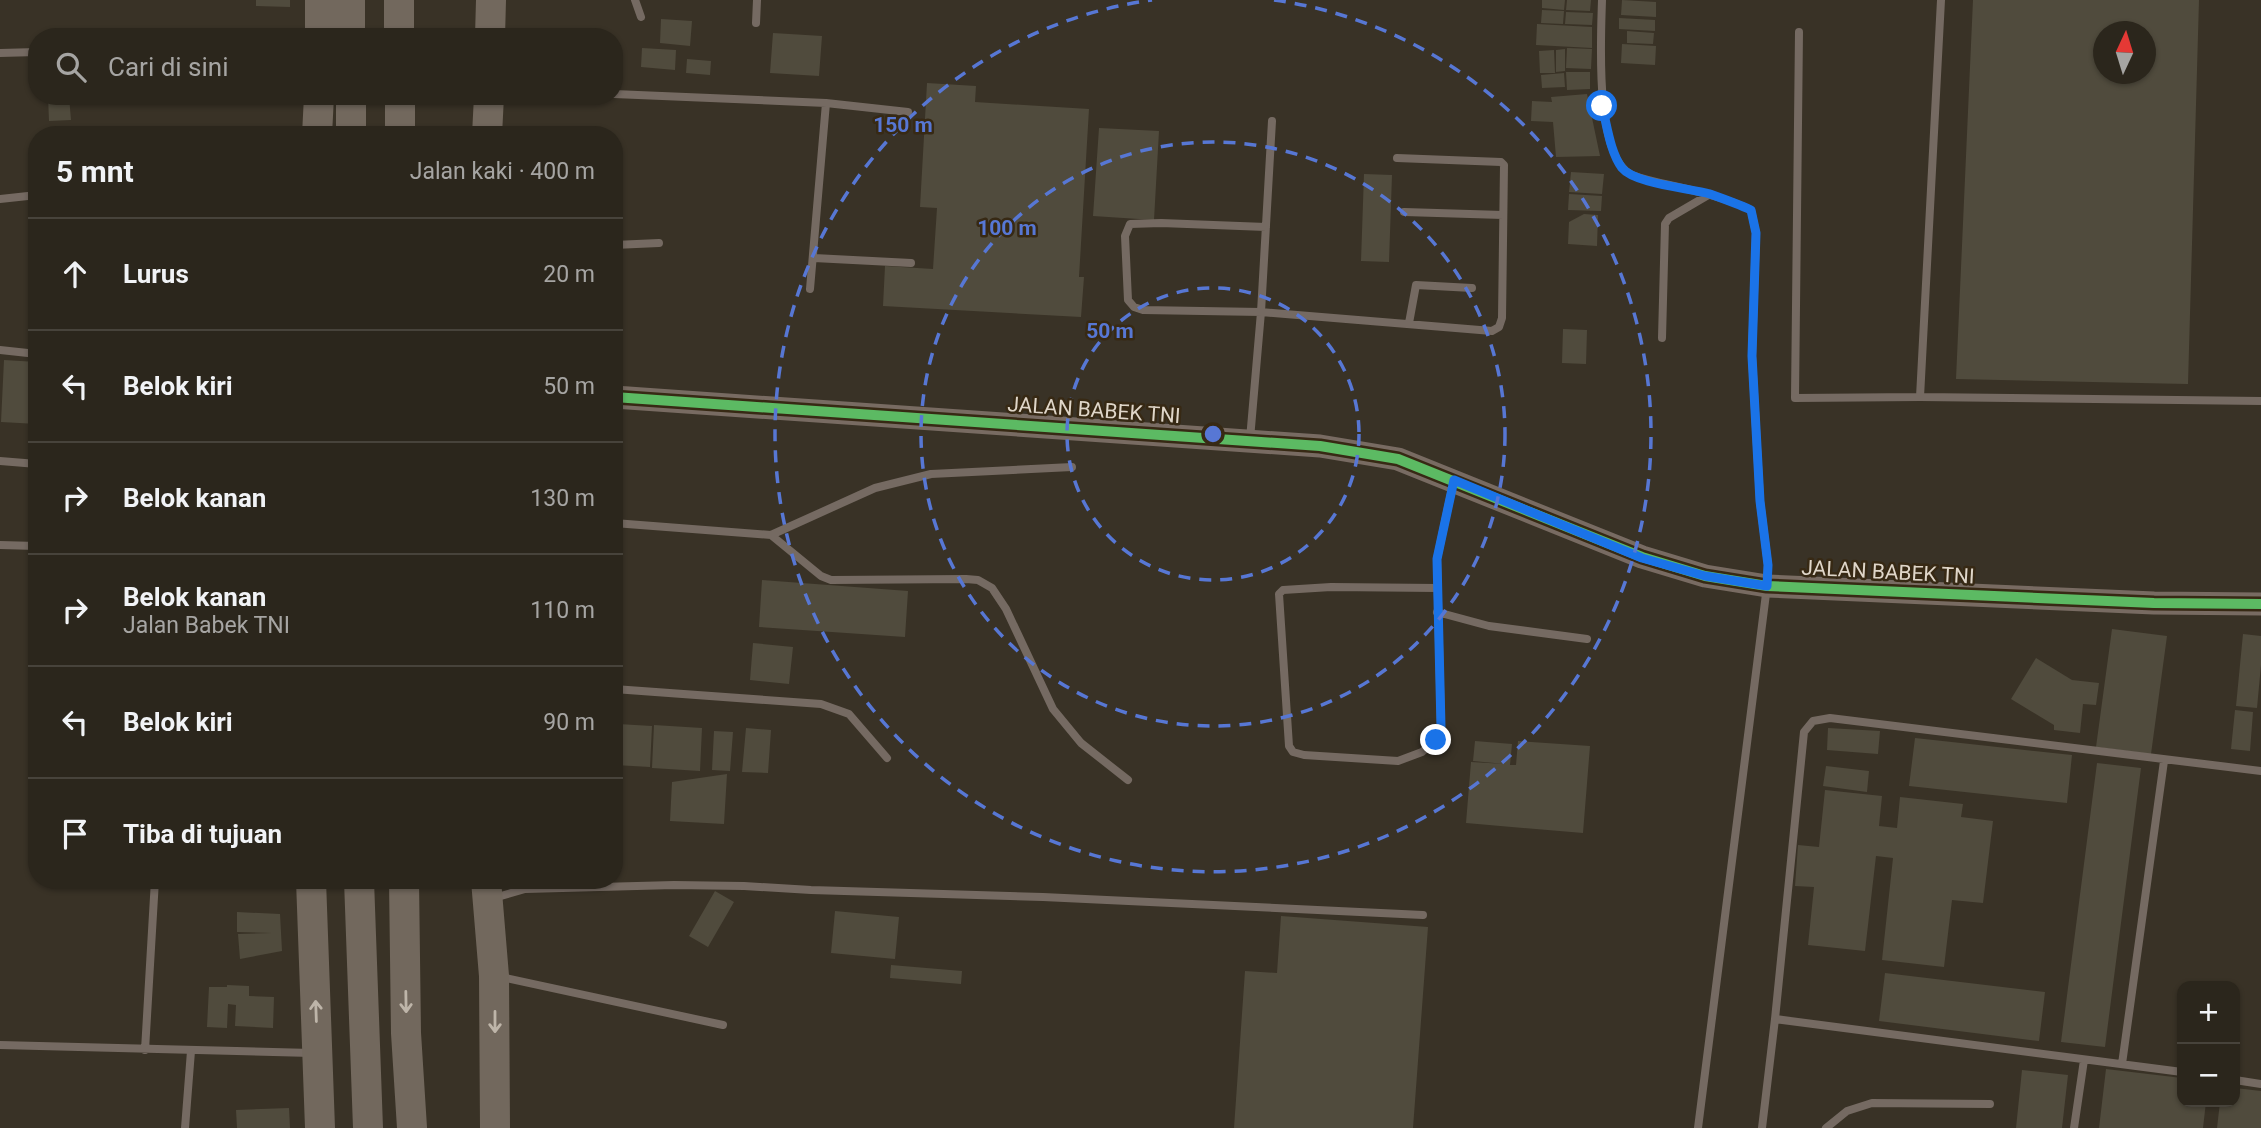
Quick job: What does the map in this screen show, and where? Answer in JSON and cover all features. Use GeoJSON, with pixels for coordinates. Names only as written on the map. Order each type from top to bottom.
{"type":"FeatureCollection","features":[{"type":"Feature","properties":{"kind":"highway"},"geometry":{"type":"LineString","coordinates":[[320,0],[320,28]]}},
{"type":"Feature","properties":{"kind":"highway"},"geometry":{"type":"LineString","coordinates":[[350,0],[351,28]]}},
{"type":"Feature","properties":{"kind":"highway"},"geometry":{"type":"LineString","coordinates":[[399,0],[399,28]]}},
{"type":"Feature","properties":{"kind":"highway"},"geometry":{"type":"LineString","coordinates":[[490,28],[491,0]]}},
{"type":"Feature","properties":{"kind":"highway"},"geometry":{"type":"LineString","coordinates":[[317,126],[318,105]]}},
{"type":"Feature","properties":{"kind":"highway"},"geometry":{"type":"LineString","coordinates":[[351,105],[351,126]]}},
{"type":"Feature","properties":{"kind":"highway"},"geometry":{"type":"LineString","coordinates":[[400,105],[400,126]]}},
{"type":"Feature","properties":{"kind":"highway"},"geometry":{"type":"LineString","coordinates":[[487,126],[489,105]]}},
{"type":"Feature","properties":{"kind":"highway"},"geometry":{"type":"LineString","coordinates":[[311,889],[320,1128]]}},
{"type":"Feature","properties":{"kind":"highway"},"geometry":{"type":"LineString","coordinates":[[359,889],[368,1128]]}},
{"type":"Feature","properties":{"kind":"highway"},"geometry":{"type":"LineString","coordinates":[[404,889],[406,1033],[412,1128]]}},
{"type":"Feature","properties":{"kind":"highway"},"geometry":{"type":"LineString","coordinates":[[487,890],[494,976],[495,1128]]}},
{"type":"Feature","properties":{"kind":"street","name":"JALAN BABEK TNI"},"geometry":{"type":"LineString","coordinates":[[623,398],[1250,440],[1320,446],[1398,458],[1642,558],[1705,576],[1767,586],[2154,603],[2261,604]]}},
{"type":"Feature","properties":{"kind":"lane"},"geometry":{"type":"LineString","coordinates":[[635,0],[641,17]]}},
{"type":"Feature","properties":{"kind":"lane"},"geometry":{"type":"LineString","coordinates":[[756,23],[757,0]]}},
{"type":"Feature","properties":{"kind":"lane"},"geometry":{"type":"LineString","coordinates":[[1601,0],[1602,106],[1615,154],[1623,169],[1642,178],[1710,194],[1751,210],[1755,221],[1752,356],[1760,501],[1768,565],[1767,586],[1698,1128]]}},
{"type":"Feature","properties":{"kind":"lane"},"geometry":{"type":"LineString","coordinates":[[1920,397],[1941,0]]}},
{"type":"Feature","properties":{"kind":"lane"},"geometry":{"type":"LineString","coordinates":[[1800,32],[1795,398],[2261,401]]}},
{"type":"Feature","properties":{"kind":"lane"},"geometry":{"type":"LineString","coordinates":[[0,54],[28,52]]}},
{"type":"Feature","properties":{"kind":"lane"},"geometry":{"type":"LineString","coordinates":[[623,94],[826,103],[908,112]]}},
{"type":"Feature","properties":{"kind":"lane"},"geometry":{"type":"LineString","coordinates":[[810,289],[826,103]]}},
{"type":"Feature","properties":{"kind":"lane"},"geometry":{"type":"LineString","coordinates":[[1250,440],[1261,312],[1272,121]]}},
{"type":"Feature","properties":{"kind":"lane"},"geometry":{"type":"LineString","coordinates":[[1266,227],[1136,222],[1130,224],[1125,236],[1128,300],[1134,307],[1143,310],[1261,312],[1492,331],[1499,327],[1502,318],[1504,170],[1501,162],[1397,158]]}},
{"type":"Feature","properties":{"kind":"lane"},"geometry":{"type":"LineString","coordinates":[[1662,338],[1665,224],[1669,218],[1710,194]]}},
{"type":"Feature","properties":{"kind":"lane"},"geometry":{"type":"LineString","coordinates":[[0,199],[28,196]]}},
{"type":"Feature","properties":{"kind":"lane"},"geometry":{"type":"LineString","coordinates":[[1404,212],[1503,215]]}},
{"type":"Feature","properties":{"kind":"lane"},"geometry":{"type":"LineString","coordinates":[[623,245],[659,243]]}},
{"type":"Feature","properties":{"kind":"lane"},"geometry":{"type":"LineString","coordinates":[[814,258],[911,263]]}},
{"type":"Feature","properties":{"kind":"lane"},"geometry":{"type":"LineString","coordinates":[[1409,323],[1416,285],[1472,288]]}},
{"type":"Feature","properties":{"kind":"lane"},"geometry":{"type":"LineString","coordinates":[[0,350],[28,353]]}},
{"type":"Feature","properties":{"kind":"lane"},"geometry":{"type":"LineString","coordinates":[[0,461],[28,463]]}},
{"type":"Feature","properties":{"kind":"lane"},"geometry":{"type":"LineString","coordinates":[[623,524],[771,535],[875,488],[932,474],[1072,467]]}},
{"type":"Feature","properties":{"kind":"lane"},"geometry":{"type":"LineString","coordinates":[[1437,588],[1331,587],[1283,590],[1279,594],[1289,746],[1293,752],[1398,761],[1422,752],[1436,740],[1441,727],[1437,559],[1454,480]]}},
{"type":"Feature","properties":{"kind":"lane"},"geometry":{"type":"LineString","coordinates":[[771,535],[821,576],[831,580],[966,579],[978,580],[992,588],[1006,609],[1053,709],[1081,743],[1128,780]]}},
{"type":"Feature","properties":{"kind":"lane"},"geometry":{"type":"LineString","coordinates":[[0,545],[28,546]]}},
{"type":"Feature","properties":{"kind":"lane"},"geometry":{"type":"LineString","coordinates":[[1437,612],[1489,626],[1587,639]]}},
{"type":"Feature","properties":{"kind":"lane"},"geometry":{"type":"LineString","coordinates":[[623,691],[821,704],[849,714],[887,758]]}},
{"type":"Feature","properties":{"kind":"lane"},"geometry":{"type":"LineString","coordinates":[[1762,1128],[1804,732],[1813,721],[1830,718],[2261,771]]}},
{"type":"Feature","properties":{"kind":"lane"},"geometry":{"type":"LineString","coordinates":[[2122,1064],[2164,761]]}},
{"type":"Feature","properties":{"kind":"lane"},"geometry":{"type":"LineString","coordinates":[[623,886],[744,886],[1423,915]]}},
{"type":"Feature","properties":{"kind":"lane"},"geometry":{"type":"LineString","coordinates":[[145,1050],[154,889]]}},
{"type":"Feature","properties":{"kind":"lane"},"geometry":{"type":"LineString","coordinates":[[487,890],[506,889]]}},
{"type":"Feature","properties":{"kind":"lane"},"geometry":{"type":"LineString","coordinates":[[494,976],[723,1025]]}},
{"type":"Feature","properties":{"kind":"lane"},"geometry":{"type":"LineString","coordinates":[[1775,1019],[2177,1071]]}},
{"type":"Feature","properties":{"kind":"lane"},"geometry":{"type":"LineString","coordinates":[[0,1045],[318,1053]]}},
{"type":"Feature","properties":{"kind":"lane"},"geometry":{"type":"LineString","coordinates":[[185,1128],[191,1051]]}},
{"type":"Feature","properties":{"kind":"lane"},"geometry":{"type":"LineString","coordinates":[[2074,1128],[2084,1060]]}},
{"type":"Feature","properties":{"kind":"lane"},"geometry":{"type":"LineString","coordinates":[[2240,1081],[2261,1084]]}},
{"type":"Feature","properties":{"kind":"lane"},"geometry":{"type":"LineString","coordinates":[[1826,1128],[1847,1111],[1872,1103],[1990,1104]]}},
{"type":"Feature","properties":{"kind":"building"},"geometry":{"type":"Polygon","coordinates":[[[256,0],[290,0],[290,7],[256,6],[256,0]]]}},
{"type":"Feature","properties":{"kind":"building"},"geometry":{"type":"Polygon","coordinates":[[[1542,0],[1565,0],[1564,10],[1542,8],[1542,0]]]}},
{"type":"Feature","properties":{"kind":"building"},"geometry":{"type":"Polygon","coordinates":[[[1567,0],[1591,0],[1590,11],[1566,10],[1567,0]]]}},
{"type":"Feature","properties":{"kind":"building"},"geometry":{"type":"Polygon","coordinates":[[[1622,0],[1656,2],[1656,17],[1621,15],[1622,0]]]}},
{"type":"Feature","properties":{"kind":"building"},"geometry":{"type":"Polygon","coordinates":[[[1973,0],[2199,0],[2188,384],[1956,379],[1973,0]]]}},
{"type":"Feature","properties":{"kind":"building"},"geometry":{"type":"Polygon","coordinates":[[[1542,10],[1564,11],[1563,24],[1541,23],[1542,10]]]}},
{"type":"Feature","properties":{"kind":"building"},"geometry":{"type":"Polygon","coordinates":[[[1566,12],[1593,13],[1592,25],[1565,24],[1566,12]]]}},
{"type":"Feature","properties":{"kind":"building"},"geometry":{"type":"Polygon","coordinates":[[[1619,18],[1655,20],[1655,31],[1619,29],[1619,18]]]}},
{"type":"Feature","properties":{"kind":"building"},"geometry":{"type":"Polygon","coordinates":[[[661,19],[692,21],[690,46],[660,43],[661,19]]]}},
{"type":"Feature","properties":{"kind":"building"},"geometry":{"type":"Polygon","coordinates":[[[1537,24],[1592,27],[1592,48],[1536,45],[1537,24]]]}},
{"type":"Feature","properties":{"kind":"building"},"geometry":{"type":"Polygon","coordinates":[[[1627,31],[1654,33],[1653,44],[1627,43],[1627,31]]]}},
{"type":"Feature","properties":{"kind":"building"},"geometry":{"type":"Polygon","coordinates":[[[773,33],[822,36],[819,76],[770,73],[773,33]]]}},
{"type":"Feature","properties":{"kind":"building"},"geometry":{"type":"Polygon","coordinates":[[[1622,44],[1656,46],[1655,65],[1621,63],[1622,44]]]}},
{"type":"Feature","properties":{"kind":"building"},"geometry":{"type":"Polygon","coordinates":[[[642,48],[676,50],[675,70],[641,67],[642,48]]]}},
{"type":"Feature","properties":{"kind":"building"},"geometry":{"type":"Polygon","coordinates":[[[1567,48],[1592,49],[1591,69],[1566,68],[1567,48]]]}},
{"type":"Feature","properties":{"kind":"building"},"geometry":{"type":"Polygon","coordinates":[[[1565,49],[1565,71],[1556,72],[1556,50],[1565,49]]]}},
{"type":"Feature","properties":{"kind":"building"},"geometry":{"type":"Polygon","coordinates":[[[1554,50],[1555,73],[1540,73],[1539,51],[1554,50]]]}},
{"type":"Feature","properties":{"kind":"building"},"geometry":{"type":"Polygon","coordinates":[[[687,59],[711,61],[710,75],[686,73],[687,59]]]}},
{"type":"Feature","properties":{"kind":"building"},"geometry":{"type":"Polygon","coordinates":[[[1566,72],[1590,72],[1590,89],[1567,90],[1566,72]]]}},
{"type":"Feature","properties":{"kind":"building"},"geometry":{"type":"Polygon","coordinates":[[[1564,73],[1565,87],[1542,88],[1541,75],[1564,73]]]}},
{"type":"Feature","properties":{"kind":"building"},"geometry":{"type":"Polygon","coordinates":[[[927,83],[976,86],[975,102],[1089,109],[1079,277],[1084,277],[1081,317],[883,306],[885,266],[933,269],[937,208],[920,207],[927,83]]]}},
{"type":"Feature","properties":{"kind":"building"},"geometry":{"type":"Polygon","coordinates":[[[1587,94],[1600,156],[1556,157],[1553,122],[1531,121],[1532,101],[1552,102],[1551,97],[1587,94]]]}},
{"type":"Feature","properties":{"kind":"building"},"geometry":{"type":"Polygon","coordinates":[[[48,105],[70,105],[71,120],[49,121],[48,105]]]}},
{"type":"Feature","properties":{"kind":"building"},"geometry":{"type":"Polygon","coordinates":[[[1099,128],[1159,131],[1154,220],[1093,216],[1099,128]]]}},
{"type":"Feature","properties":{"kind":"building"},"geometry":{"type":"Polygon","coordinates":[[[1571,172],[1604,174],[1602,194],[1569,192],[1571,172]]]}},
{"type":"Feature","properties":{"kind":"building"},"geometry":{"type":"Polygon","coordinates":[[[1364,174],[1392,175],[1389,262],[1361,261],[1364,174]]]}},
{"type":"Feature","properties":{"kind":"building"},"geometry":{"type":"Polygon","coordinates":[[[1569,194],[1602,196],[1601,211],[1568,210],[1569,194]]]}},
{"type":"Feature","properties":{"kind":"building"},"geometry":{"type":"Polygon","coordinates":[[[1584,214],[1598,215],[1597,246],[1568,244],[1569,222],[1584,214]]]}},
{"type":"Feature","properties":{"kind":"building"},"geometry":{"type":"Polygon","coordinates":[[[1563,329],[1587,330],[1586,364],[1562,363],[1563,329]]]}},
{"type":"Feature","properties":{"kind":"building"},"geometry":{"type":"Polygon","coordinates":[[[4,360],[28,361],[28,424],[1,422],[4,360]]]}},
{"type":"Feature","properties":{"kind":"building"},"geometry":{"type":"Polygon","coordinates":[[[762,580],[908,591],[905,637],[759,627],[762,580]]]}},
{"type":"Feature","properties":{"kind":"building"},"geometry":{"type":"Polygon","coordinates":[[[2112,629],[2167,636],[2151,754],[2096,747],[2112,629]]]}},
{"type":"Feature","properties":{"kind":"building"},"geometry":{"type":"Polygon","coordinates":[[[2243,634],[2261,636],[2257,708],[2236,706],[2243,634]]]}},
{"type":"Feature","properties":{"kind":"building"},"geometry":{"type":"Polygon","coordinates":[[[753,643],[793,647],[789,684],[750,680],[753,643]]]}},
{"type":"Feature","properties":{"kind":"building"},"geometry":{"type":"Polygon","coordinates":[[[2036,658],[2072,680],[2099,683],[2096,705],[2083,704],[2080,733],[2054,730],[2054,725],[2011,699],[2036,658]]]}},
{"type":"Feature","properties":{"kind":"building"},"geometry":{"type":"Polygon","coordinates":[[[2235,710],[2253,712],[2250,751],[2231,749],[2235,710]]]}},
{"type":"Feature","properties":{"kind":"building"},"geometry":{"type":"Polygon","coordinates":[[[623,724],[652,726],[650,767],[623,765],[623,724]]]}},
{"type":"Feature","properties":{"kind":"building"},"geometry":{"type":"Polygon","coordinates":[[[654,725],[702,728],[700,771],[652,768],[654,725]]]}},
{"type":"Feature","properties":{"kind":"building"},"geometry":{"type":"Polygon","coordinates":[[[746,728],[771,730],[768,773],[742,772],[746,728]]]}},
{"type":"Feature","properties":{"kind":"building"},"geometry":{"type":"Polygon","coordinates":[[[1828,728],[1880,731],[1878,754],[1827,750],[1828,728]]]}},
{"type":"Feature","properties":{"kind":"building"},"geometry":{"type":"Polygon","coordinates":[[[714,731],[733,732],[730,771],[712,770],[714,731]]]}},
{"type":"Feature","properties":{"kind":"building"},"geometry":{"type":"Polygon","coordinates":[[[1915,738],[2072,755],[2067,803],[1909,786],[1915,738]]]}},
{"type":"Feature","properties":{"kind":"building"},"geometry":{"type":"Polygon","coordinates":[[[1475,741],[1512,744],[1510,765],[1516,765],[1518,741],[1590,746],[1583,833],[1466,823],[1471,762],[1505,764],[1473,761],[1475,741]]]}},
{"type":"Feature","properties":{"kind":"building"},"geometry":{"type":"Polygon","coordinates":[[[2097,763],[2141,768],[2105,1047],[2061,1042],[2097,763]]]}},
{"type":"Feature","properties":{"kind":"building"},"geometry":{"type":"Polygon","coordinates":[[[1826,766],[1869,771],[1867,792],[1823,786],[1826,766]]]}},
{"type":"Feature","properties":{"kind":"building"},"geometry":{"type":"Polygon","coordinates":[[[727,774],[724,824],[670,821],[672,782],[727,774]]]}},
{"type":"Feature","properties":{"kind":"building"},"geometry":{"type":"Polygon","coordinates":[[[1825,790],[1882,796],[1879,826],[1897,828],[1900,797],[1963,804],[1961,817],[1993,821],[1983,903],[1952,900],[1944,967],[1882,960],[1893,858],[1876,856],[1865,951],[1808,945],[1814,887],[1795,886],[1798,845],[1819,847],[1825,790]]]}},
{"type":"Feature","properties":{"kind":"building"},"geometry":{"type":"Polygon","coordinates":[[[715,891],[734,902],[708,947],[689,936],[715,891]]]}},
{"type":"Feature","properties":{"kind":"building"},"geometry":{"type":"Polygon","coordinates":[[[835,911],[899,917],[895,959],[831,953],[835,911]]]}},
{"type":"Feature","properties":{"kind":"building"},"geometry":{"type":"Polygon","coordinates":[[[237,912],[280,914],[282,951],[240,959],[238,934],[272,933],[237,932],[237,912]]]}},
{"type":"Feature","properties":{"kind":"building"},"geometry":{"type":"Polygon","coordinates":[[[1281,916],[1428,927],[1413,1128],[1234,1128],[1245,971],[1277,973],[1281,916]]]}},
{"type":"Feature","properties":{"kind":"building"},"geometry":{"type":"Polygon","coordinates":[[[891,965],[962,971],[961,984],[890,978],[891,965]]]}},
{"type":"Feature","properties":{"kind":"building"},"geometry":{"type":"Polygon","coordinates":[[[1885,973],[2045,992],[2039,1041],[1879,1021],[1885,973]]]}},
{"type":"Feature","properties":{"kind":"building"},"geometry":{"type":"Polygon","coordinates":[[[249,986],[249,996],[274,997],[273,1028],[235,1026],[236,1005],[228,1004],[227,1028],[207,1027],[209,987],[249,986]]]}},
{"type":"Feature","properties":{"kind":"building"},"geometry":{"type":"Polygon","coordinates":[[[2106,1069],[2177,1077],[2177,1107],[2205,1107],[2203,1128],[2099,1128],[2106,1069]]]}},
{"type":"Feature","properties":{"kind":"building"},"geometry":{"type":"Polygon","coordinates":[[[2022,1070],[2068,1075],[2062,1128],[2016,1128],[2022,1070]]]}},
{"type":"Feature","properties":{"kind":"building"},"geometry":{"type":"Polygon","coordinates":[[[2240,1089],[2261,1091],[2261,1128],[2217,1128],[2219,1107],[2240,1107],[2240,1089]]]}},
{"type":"Feature","properties":{"kind":"building"},"geometry":{"type":"Polygon","coordinates":[[[289,1108],[290,1128],[237,1128],[236,1110],[289,1108]]]}},
{"type":"Feature","properties":{"kind":"cycle path"},"geometry":{"type":"LineString","coordinates":[[623,398],[1320,446],[1398,459],[1642,557],[1705,576],[1767,586],[2154,603],[2261,604]]}},
{"type":"Feature","properties":{"kind":"route"},"geometry":{"type":"LineString","coordinates":[[1436,740],[1441,727],[1437,559],[1454,480],[1642,558],[1705,576],[1767,586],[1768,565],[1760,501],[1752,356],[1755,221],[1751,210],[1743,206],[1710,194],[1642,178],[1623,169],[1615,154],[1602,106]]}}]}
